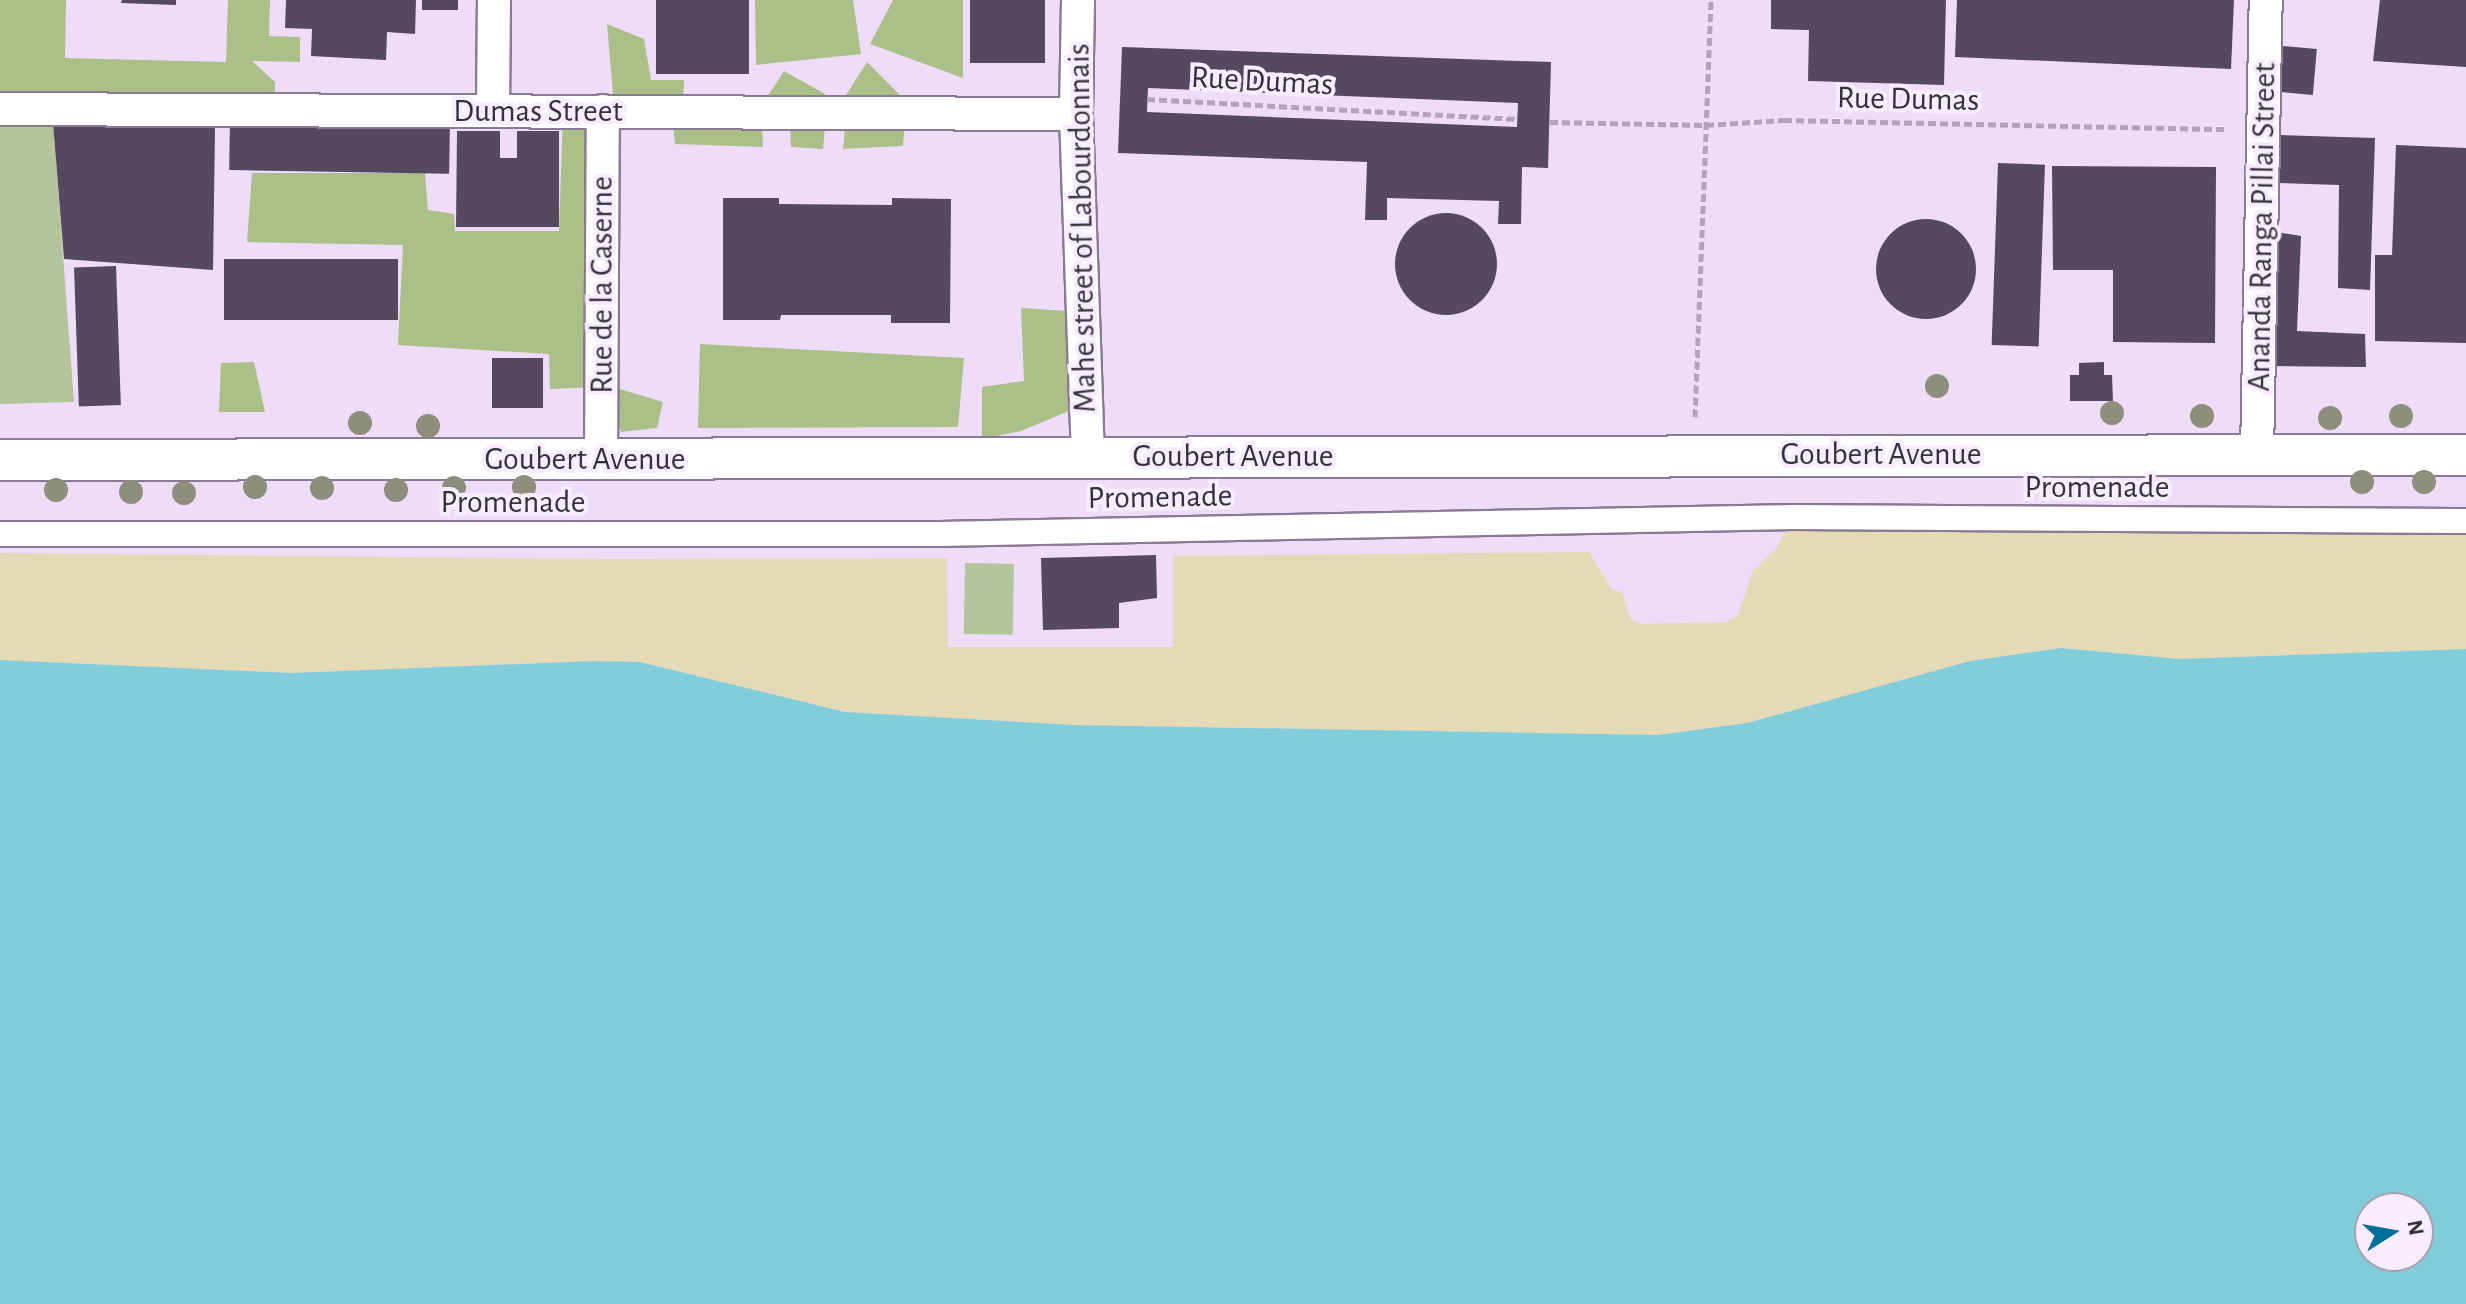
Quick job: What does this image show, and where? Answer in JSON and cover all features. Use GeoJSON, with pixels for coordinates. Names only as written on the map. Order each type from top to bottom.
{"type":"FeatureCollection","features":[{"type":"Feature","properties":{"kind":"street"},"geometry":{"type":"LineString","coordinates":[[493,110],[494,0]]}},
{"type":"Feature","properties":{"kind":"street","name":"Mahe street of Labourdonnais"},"geometry":{"type":"LineString","coordinates":[[1078,0],[1076,114],[1088,456]]}},
{"type":"Feature","properties":{"kind":"street","name":"Ananda Ranga Pillai Street"},"geometry":{"type":"LineString","coordinates":[[2257,454],[2266,0]]}},
{"type":"Feature","properties":{"kind":"street","name":"Dumas Street"},"geometry":{"type":"LineString","coordinates":[[0,109],[1076,114]]}},
{"type":"Feature","properties":{"kind":"street","name":"Rue de la Caserne"},"geometry":{"type":"LineString","coordinates":[[601,458],[603,111]]}},
{"type":"Feature","properties":{"kind":"street","name":"Goubert Avenue"},"geometry":{"type":"LineString","coordinates":[[0,460],[1694,454],[2466,455]]}},
{"type":"Feature","properties":{"kind":"street","name":"Promenade"},"geometry":{"type":"LineString","coordinates":[[0,534],[939,534],[1793,517],[2466,521]]}},
{"type":"Feature","properties":{"kind":"path"},"geometry":{"type":"LineString","coordinates":[[1694,454],[1711,0]]}},
{"type":"Feature","properties":{"kind":"path","name":"Rue Dumas"},"geometry":{"type":"LineString","coordinates":[[1147,99],[1517,119]]}},
{"type":"Feature","properties":{"kind":"path","name":"Rue Dumas"},"geometry":{"type":"LineString","coordinates":[[1550,122],[1706,125],[1784,120],[2265,130]]}},
{"type":"Feature","properties":{"kind":"shaded area"},"geometry":{"type":"Polygon","coordinates":[[[0,0],[66,0],[65,58],[226,62],[228,0],[270,0],[269,36],[300,37],[300,62],[252,61],[275,82],[275,99],[0,92],[0,0]]]}},
{"type":"Feature","properties":{"kind":"shaded area"},"geometry":{"type":"Polygon","coordinates":[[[755,0],[853,0],[861,54],[756,65],[755,0]]]}},
{"type":"Feature","properties":{"kind":"shaded area"},"geometry":{"type":"Polygon","coordinates":[[[893,0],[963,0],[963,78],[870,44],[893,0]]]}},
{"type":"Feature","properties":{"kind":"shaded area"},"geometry":{"type":"Polygon","coordinates":[[[607,24],[644,39],[651,80],[684,80],[683,106],[614,104],[607,24]]]}},
{"type":"Feature","properties":{"kind":"shaded area"},"geometry":{"type":"Polygon","coordinates":[[[867,62],[909,104],[764,102],[784,71],[841,103],[867,62]]]}},
{"type":"Feature","properties":{"kind":"shaded area"},"geometry":{"type":"Polygon","coordinates":[[[51,95],[74,402],[0,404],[0,97],[51,95]]]}},
{"type":"Feature","properties":{"kind":"shaded area"},"geometry":{"type":"Polygon","coordinates":[[[563,113],[600,114],[594,387],[550,389],[549,354],[398,345],[403,245],[247,242],[252,173],[425,173],[428,210],[454,214],[455,231],[559,231],[563,113]]]}},
{"type":"Feature","properties":{"kind":"shaded area"},"geometry":{"type":"Polygon","coordinates":[[[672,114],[905,122],[903,146],[843,149],[845,127],[825,126],[823,149],[791,147],[790,123],[762,124],[763,147],[675,144],[672,114]]]}},
{"type":"Feature","properties":{"kind":"shaded area"},"geometry":{"type":"Polygon","coordinates":[[[1021,308],[1068,311],[1076,408],[1021,431],[982,439],[982,387],[1024,381],[1021,308]]]}},
{"type":"Feature","properties":{"kind":"shaded area"},"geometry":{"type":"Polygon","coordinates":[[[700,344],[964,358],[958,427],[698,428],[700,344]]]}},
{"type":"Feature","properties":{"kind":"shaded area"},"geometry":{"type":"Polygon","coordinates":[[[254,362],[265,412],[219,412],[221,363],[254,362]]]}},
{"type":"Feature","properties":{"kind":"shaded area"},"geometry":{"type":"Polygon","coordinates":[[[613,387],[663,402],[657,428],[621,432],[610,409],[613,387]]]}},
{"type":"Feature","properties":{"kind":"shaded area"},"geometry":{"type":"Polygon","coordinates":[[[965,563],[1014,564],[1013,635],[964,634],[965,563]]]}},
{"type":"Feature","properties":{"kind":"shaded area"},"geometry":{"type":"Polygon","coordinates":[[[2061,648],[2179,659],[2466,649],[2466,1304],[0,1304],[0,660],[292,673],[594,661],[640,662],[845,712],[1075,725],[1658,735],[1747,723],[1970,661],[2061,648]]]}},
{"type":"Feature","properties":{"kind":"sand"},"geometry":{"type":"Polygon","coordinates":[[[2466,526],[2466,649],[2179,659],[2061,648],[1970,661],[1747,723],[1658,735],[1075,725],[845,712],[640,662],[594,661],[292,673],[0,660],[0,553],[614,559],[947,558],[948,647],[1173,647],[1173,556],[1589,552],[1612,590],[1622,592],[1630,618],[1639,624],[1726,622],[1738,615],[1752,573],[1777,548],[1786,529],[2466,526]]]}},
{"type":"Feature","properties":{"kind":"building"},"geometry":{"type":"Polygon","coordinates":[[[122,0],[176,0],[176,5],[121,3],[122,0]]]}},
{"type":"Feature","properties":{"kind":"building"},"geometry":{"type":"Polygon","coordinates":[[[286,0],[416,0],[415,34],[387,32],[386,60],[311,56],[312,29],[285,28],[286,0]]]}},
{"type":"Feature","properties":{"kind":"building"},"geometry":{"type":"Polygon","coordinates":[[[422,0],[458,0],[458,10],[422,10],[422,0]]]}},
{"type":"Feature","properties":{"kind":"building"},"geometry":{"type":"Polygon","coordinates":[[[656,0],[749,0],[749,74],[656,74],[656,0]]]}},
{"type":"Feature","properties":{"kind":"building"},"geometry":{"type":"Polygon","coordinates":[[[970,0],[1045,0],[1045,63],[970,63],[970,0]]]}},
{"type":"Feature","properties":{"kind":"building"},"geometry":{"type":"Polygon","coordinates":[[[1771,0],[1946,0],[1944,85],[1808,81],[1809,30],[1771,29],[1771,0]]]}},
{"type":"Feature","properties":{"kind":"building"},"geometry":{"type":"Polygon","coordinates":[[[1957,0],[2234,0],[2231,69],[1955,57],[1957,0]]]}},
{"type":"Feature","properties":{"kind":"building"},"geometry":{"type":"Polygon","coordinates":[[[2380,0],[2466,0],[2466,67],[2373,61],[2380,0]]]}},
{"type":"Feature","properties":{"kind":"building"},"geometry":{"type":"Polygon","coordinates":[[[2282,46],[2317,49],[2313,95],[2278,92],[2282,46]]]}},
{"type":"Feature","properties":{"kind":"building"},"geometry":{"type":"Polygon","coordinates":[[[1122,47],[1551,62],[1548,168],[1522,167],[1521,224],[1498,224],[1499,201],[1387,198],[1387,220],[1365,220],[1367,162],[1118,153],[1122,47]],[[1148,88],[1147,112],[1517,127],[1518,103],[1148,88]]]}},
{"type":"Feature","properties":{"kind":"building"},"geometry":{"type":"Polygon","coordinates":[[[230,121],[450,125],[449,174],[229,170],[230,121]]]}},
{"type":"Feature","properties":{"kind":"building"},"geometry":{"type":"Polygon","coordinates":[[[53,123],[215,128],[213,270],[64,259],[53,123]]]}},
{"type":"Feature","properties":{"kind":"building"},"geometry":{"type":"Polygon","coordinates":[[[457,131],[500,131],[500,158],[517,158],[517,131],[559,131],[559,227],[456,227],[457,131]]]}},
{"type":"Feature","properties":{"kind":"building"},"geometry":{"type":"Polygon","coordinates":[[[2280,135],[2375,138],[2370,290],[2338,288],[2339,185],[2279,183],[2280,135]]]}},
{"type":"Feature","properties":{"kind":"building"},"geometry":{"type":"Polygon","coordinates":[[[2396,145],[2466,148],[2466,343],[2375,341],[2375,255],[2392,255],[2396,145]]]}},
{"type":"Feature","properties":{"kind":"building"},"geometry":{"type":"Polygon","coordinates":[[[1998,163],[2045,165],[2039,347],[1992,345],[1998,163]]]}},
{"type":"Feature","properties":{"kind":"building"},"geometry":{"type":"Polygon","coordinates":[[[2052,166],[2216,167],[2215,343],[2113,342],[2113,270],[2053,270],[2052,166]]]}},
{"type":"Feature","properties":{"kind":"building"},"geometry":{"type":"Polygon","coordinates":[[[723,198],[779,198],[779,204],[892,205],[892,198],[951,199],[950,323],[891,323],[891,315],[781,315],[780,320],[723,320],[723,198]]]}},
{"type":"Feature","properties":{"kind":"building"},"geometry":{"type":"Polygon","coordinates":[[[1446,213],[1465,217],[1482,228],[1493,245],[1497,264],[1493,283],[1482,300],[1465,311],[1446,315],[1427,311],[1410,300],[1399,283],[1395,264],[1399,245],[1410,228],[1427,217],[1446,213]]]}},
{"type":"Feature","properties":{"kind":"building"},"geometry":{"type":"Polygon","coordinates":[[[1926,219],[1945,223],[1962,233],[1972,250],[1976,269],[1972,288],[1962,305],[1945,315],[1926,319],[1907,315],[1890,305],[1880,288],[1876,269],[1880,250],[1890,233],[1907,223],[1926,219]]]}},
{"type":"Feature","properties":{"kind":"building"},"geometry":{"type":"Polygon","coordinates":[[[2276,232],[2301,236],[2297,331],[2365,334],[2366,367],[2272,366],[2276,232]]]}},
{"type":"Feature","properties":{"kind":"building"},"geometry":{"type":"Polygon","coordinates":[[[224,259],[398,259],[398,320],[224,320],[224,259]]]}},
{"type":"Feature","properties":{"kind":"building"},"geometry":{"type":"Polygon","coordinates":[[[116,266],[121,405],[79,406],[74,267],[116,266]]]}},
{"type":"Feature","properties":{"kind":"building"},"geometry":{"type":"Polygon","coordinates":[[[492,358],[543,358],[543,408],[492,408],[492,358]]]}},
{"type":"Feature","properties":{"kind":"building"},"geometry":{"type":"Polygon","coordinates":[[[2104,362],[2104,375],[2112,375],[2113,401],[2070,401],[2070,375],[2079,375],[2079,363],[2104,362]]]}},
{"type":"Feature","properties":{"kind":"building"},"geometry":{"type":"Polygon","coordinates":[[[1156,555],[1157,598],[1119,603],[1119,628],[1043,630],[1041,558],[1156,555]]]}}]}
